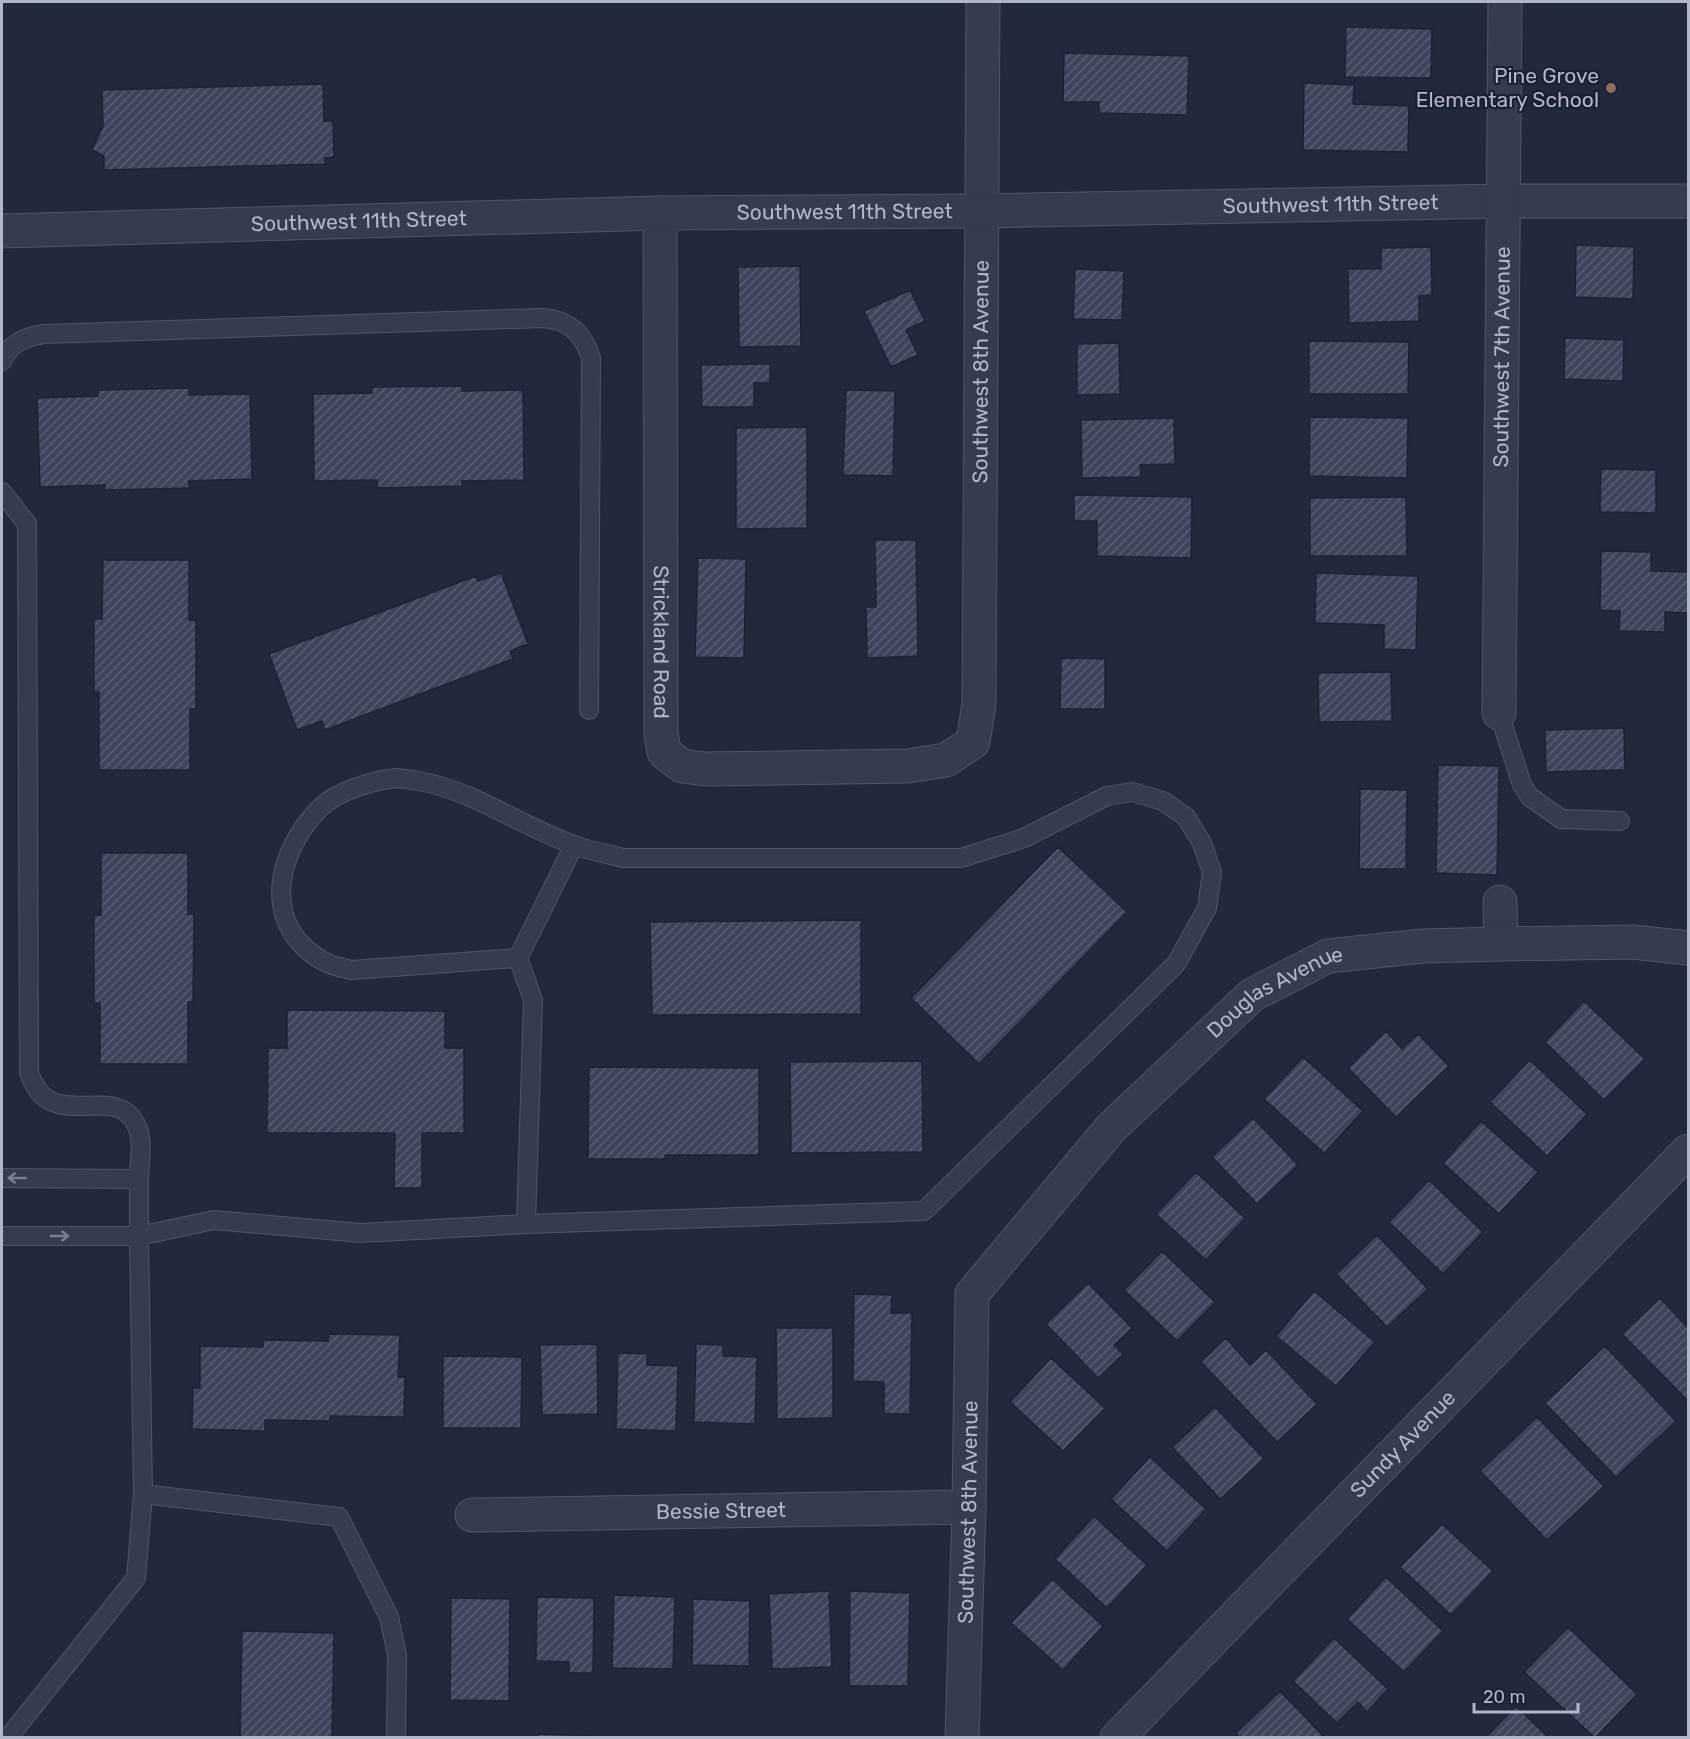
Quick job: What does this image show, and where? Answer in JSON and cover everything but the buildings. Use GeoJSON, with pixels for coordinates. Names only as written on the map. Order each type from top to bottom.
{"type":"FeatureCollection","features":[{"type":"Feature","properties":{"kind":"street","name":"Southwest 8th Avenue"},"geometry":{"type":"LineString","coordinates":[[973,742],[979,704],[983,2]]}},
{"type":"Feature","properties":{"kind":"street","name":"Southwest 7th Avenue"},"geometry":{"type":"LineString","coordinates":[[1499,713],[1505,2]]}},
{"type":"Feature","properties":{"kind":"street","name":"Southwest 11th Street"},"geometry":{"type":"LineString","coordinates":[[2,231],[660,213],[982,211],[1504,201],[1689,201]]}},
{"type":"Feature","properties":{"kind":"street","name":"Strickland Road"},"geometry":{"type":"LineString","coordinates":[[660,213],[661,733],[664,752],[682,766],[705,769],[908,766],[946,760],[973,742]]}},
{"type":"Feature","properties":{"kind":"street"},"geometry":{"type":"LineString","coordinates":[[1500,902],[1501,944]]}},
{"type":"Feature","properties":{"kind":"street","name":"Douglas Avenue"},"geometry":{"type":"LineString","coordinates":[[976,1288],[1111,1128],[1252,995],[1328,956],[1423,946],[1501,944],[1633,942],[1689,948]]}},
{"type":"Feature","properties":{"kind":"street","name":"Sundy Avenue"},"geometry":{"type":"LineString","coordinates":[[1117,1737],[1689,1151]]}},
{"type":"Feature","properties":{"kind":"street","name":"Southwest 8th Avenue"},"geometry":{"type":"LineString","coordinates":[[962,1737],[969,1507],[972,1294],[976,1288]]}},
{"type":"Feature","properties":{"kind":"street","name":"Bessie Street"},"geometry":{"type":"LineString","coordinates":[[472,1515],[969,1507]]}},
{"type":"Feature","properties":{"kind":"lane"},"geometry":{"type":"LineString","coordinates":[[2,361],[5,354],[16,343],[29,336],[44,334],[543,318],[556,319],[569,324],[583,339],[591,358],[589,710]]}},
{"type":"Feature","properties":{"kind":"lane"},"geometry":{"type":"LineString","coordinates":[[2,492],[27,524],[29,1072],[39,1093],[49,1101],[60,1106],[106,1105],[118,1108],[128,1114],[136,1124],[140,1135],[139,1236],[143,1494],[136,1578],[8,1737]]}},
{"type":"Feature","properties":{"kind":"lane"},"geometry":{"type":"LineString","coordinates":[[1499,713],[1522,785],[1530,797],[1561,819],[1620,821]]}},
{"type":"Feature","properties":{"kind":"lane"},"geometry":{"type":"LineString","coordinates":[[2,1236],[139,1236],[214,1220],[361,1233],[526,1224],[924,1211],[1176,964],[1207,908],[1212,872],[1202,843],[1186,817],[1163,801],[1132,792],[1107,796],[1024,838],[961,858],[623,858],[574,845],[439,785],[398,778],[357,786],[330,801],[321,807],[295,838],[281,878],[280,903],[289,928],[305,948],[326,963],[351,970],[518,958]]}},
{"type":"Feature","properties":{"kind":"lane"},"geometry":{"type":"LineString","coordinates":[[526,1224],[533,1000],[518,958],[574,845]]}},
{"type":"Feature","properties":{"kind":"lane"},"geometry":{"type":"LineString","coordinates":[[2,1178],[139,1179]]}},
{"type":"Feature","properties":{"kind":"lane"},"geometry":{"type":"LineString","coordinates":[[143,1494],[339,1517],[389,1617],[398,1656],[396,1737]]}},
{"type":"Feature","properties":{"kind":"place","name":"Pine Grove Elementary School"},"geometry":{"type":"Point","coordinates":[1611,88]}}]}
